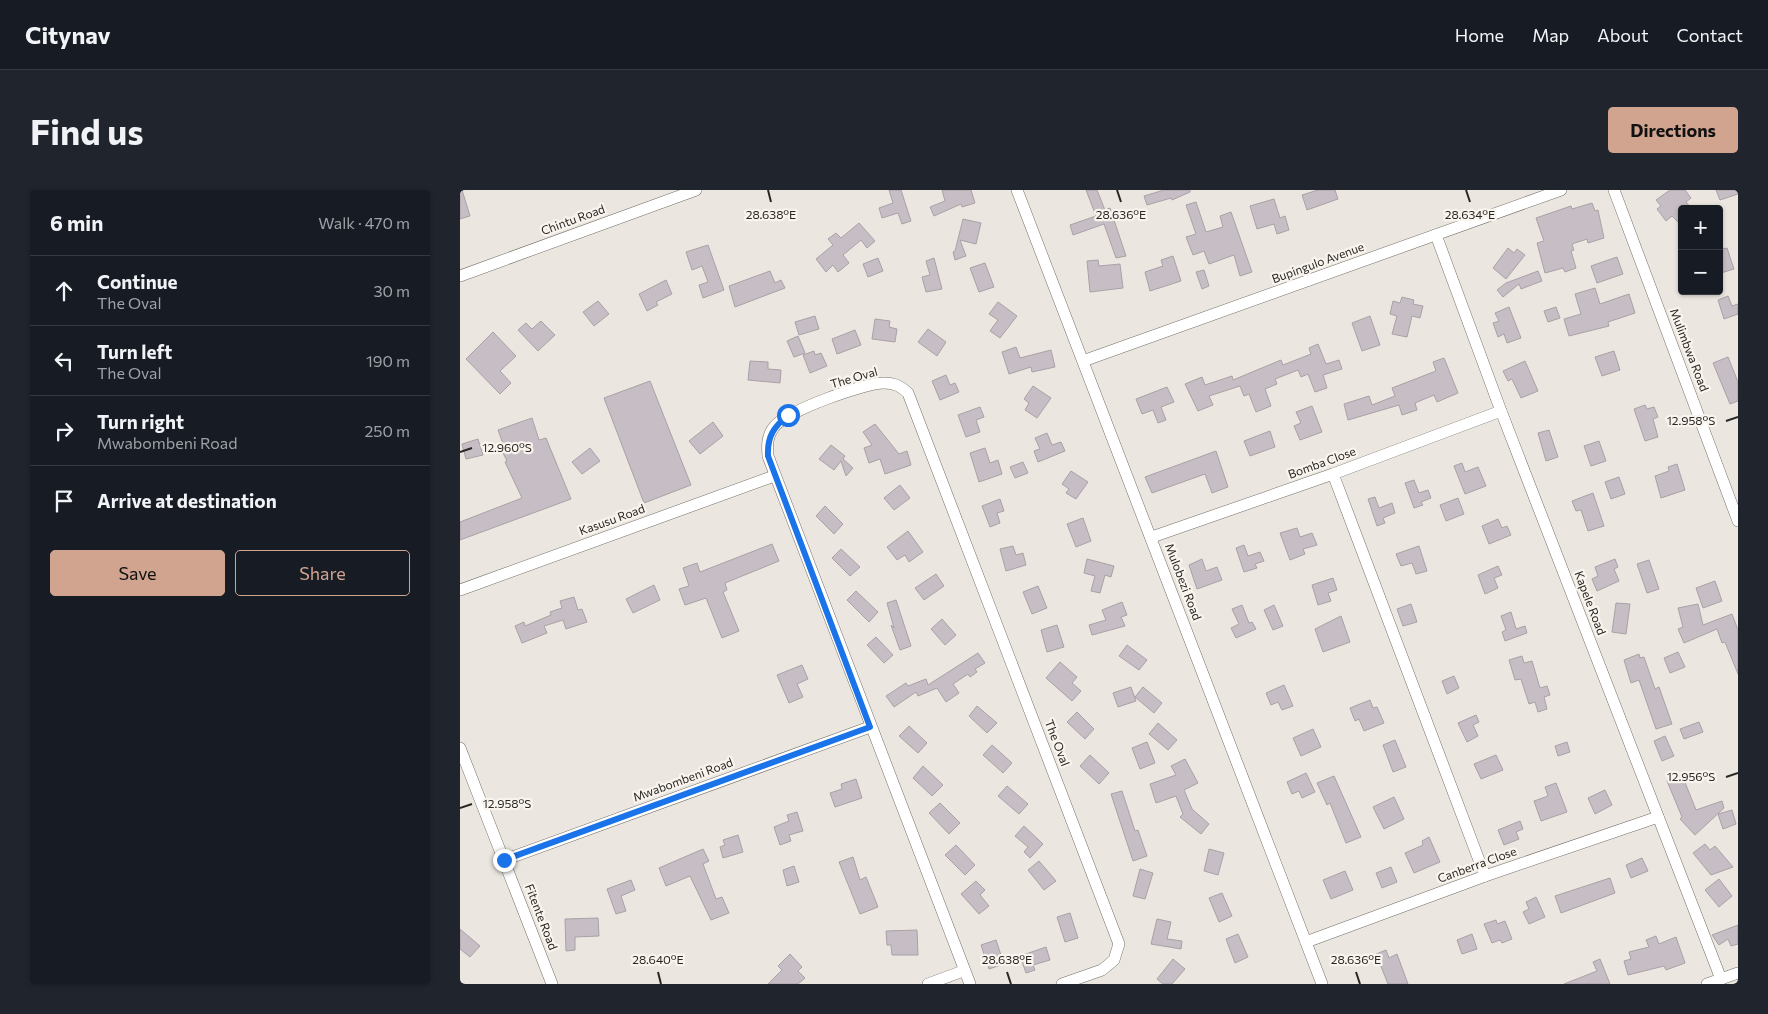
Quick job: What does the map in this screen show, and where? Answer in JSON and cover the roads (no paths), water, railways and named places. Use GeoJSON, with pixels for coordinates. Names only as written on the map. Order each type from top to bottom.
{"type":"FeatureCollection","features":[{"type":"Feature","properties":{"kind":"street","name":"Chintu Road"},"geometry":{"type":"LineString","coordinates":[[460,276],[696,190]]}},
{"type":"Feature","properties":{"kind":"street","name":"Mulobezi Road"},"geometry":{"type":"LineString","coordinates":[[1017,190],[1152,537],[1322,984]]}},
{"type":"Feature","properties":{"kind":"street","name":"Bupingulo Avenue"},"geometry":{"type":"LineString","coordinates":[[1083,361],[1561,190]]}},
{"type":"Feature","properties":{"kind":"street","name":"Mulimbwa Road"},"geometry":{"type":"LineString","coordinates":[[1614,190],[1738,521]]}},
{"type":"Feature","properties":{"kind":"street","name":"Kapele Road"},"geometry":{"type":"LineString","coordinates":[[1436,235],[1501,411],[1721,979]]}},
{"type":"Feature","properties":{"kind":"street","name":"The Oval"},"geometry":{"type":"LineString","coordinates":[[970,984],[870,727],[768,456],[767,441],[774,427],[788,415],[858,389],[883,383],[898,385],[908,393],[1119,944],[1114,960],[1102,970],[1062,984]]}},
{"type":"Feature","properties":{"kind":"street","name":"Bomba Close"},"geometry":{"type":"LineString","coordinates":[[1152,537],[1333,474],[1501,411]]}},
{"type":"Feature","properties":{"kind":"street"},"geometry":{"type":"LineString","coordinates":[[1333,474],[1484,876]]}},
{"type":"Feature","properties":{"kind":"street","name":"Kasusu Road"},"geometry":{"type":"LineString","coordinates":[[460,590],[774,476]]}},
{"type":"Feature","properties":{"kind":"street","name":"Mwabombeni Road"},"geometry":{"type":"LineString","coordinates":[[504,860],[870,727]]}},
{"type":"Feature","properties":{"kind":"street","name":"Fitente Road"},"geometry":{"type":"LineString","coordinates":[[460,748],[464,769],[504,860],[552,984]]}},
{"type":"Feature","properties":{"kind":"street","name":"Canberra Close"},"geometry":{"type":"LineString","coordinates":[[1306,942],[1484,876],[1658,817]]}},
{"type":"Feature","properties":{"kind":"street"},"geometry":{"type":"LineString","coordinates":[[928,984],[964,971]]}},
{"type":"Feature","properties":{"kind":"street"},"geometry":{"type":"LineString","coordinates":[[1707,984],[1738,973]]}}]}
